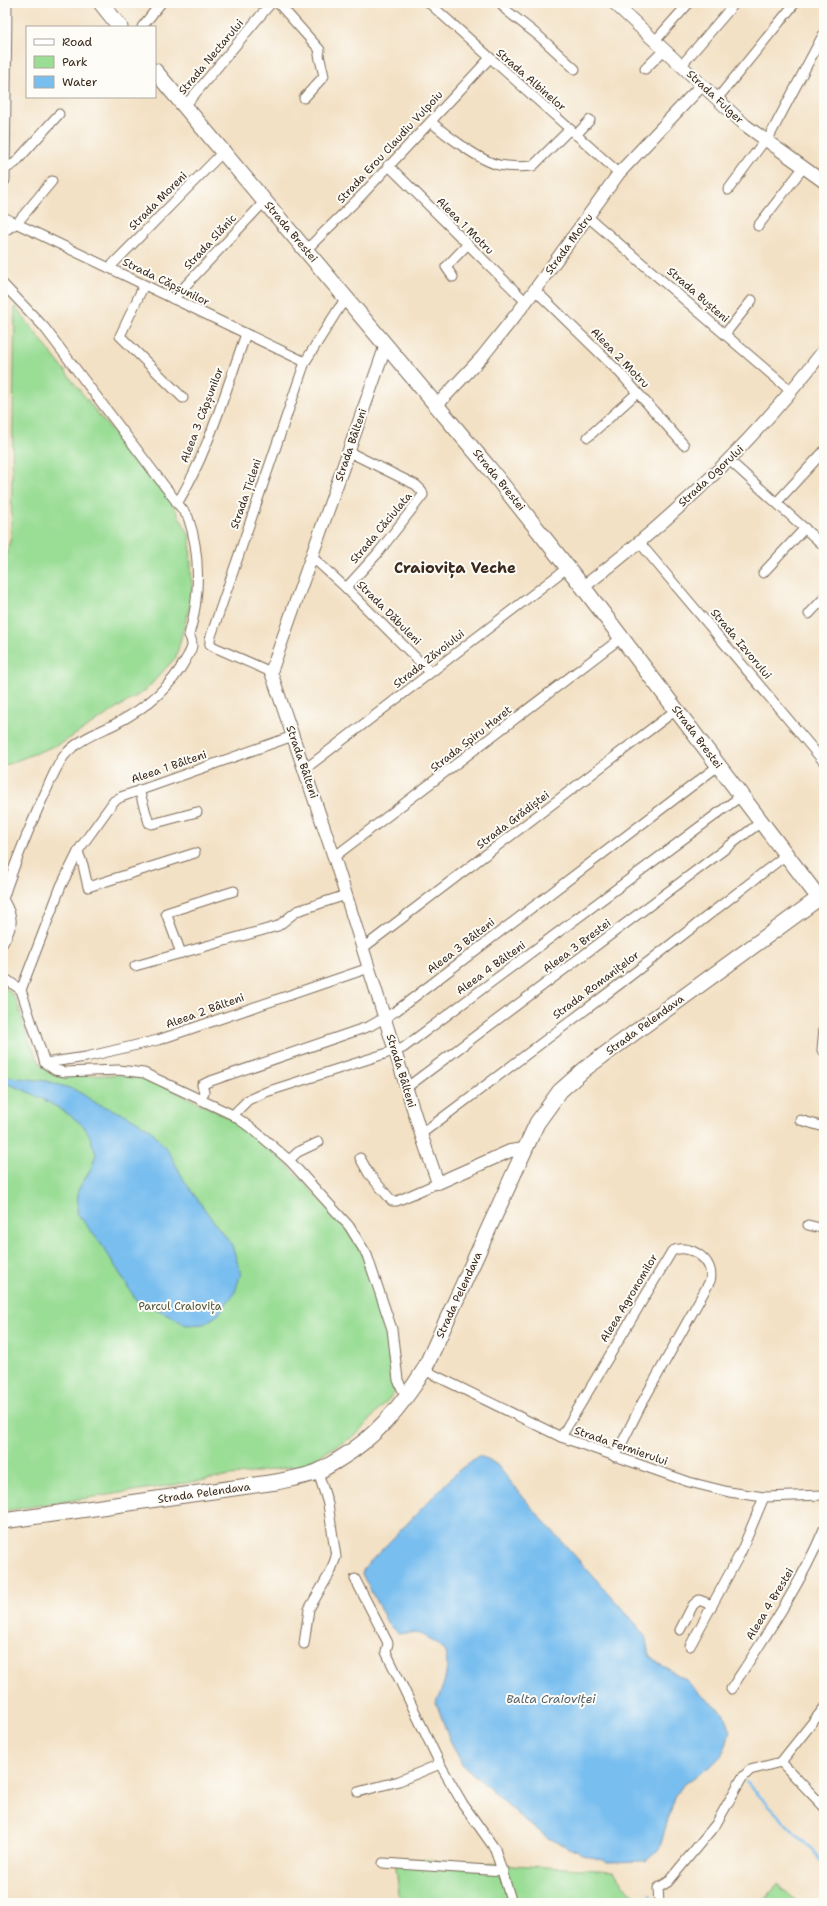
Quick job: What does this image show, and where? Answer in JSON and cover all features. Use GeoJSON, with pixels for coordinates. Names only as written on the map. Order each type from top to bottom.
{"type":"FeatureCollection","features":[{"type":"Feature","properties":{"kind":"main road"},"geometry":{"type":"LineString","coordinates":[[3,180],[5,3]]}},
{"type":"Feature","properties":{"kind":"main road"},"geometry":{"type":"LineString","coordinates":[[101,3],[119,26]]}},
{"type":"Feature","properties":{"kind":"main road","name":"Strada Brestei"},"geometry":{"type":"LineString","coordinates":[[156,72],[489,468],[583,587],[821,901]]}},
{"type":"Feature","properties":{"kind":"main road","name":"Strada Pelendava"},"geometry":{"type":"LineString","coordinates":[[3,1521],[269,1483],[318,1472],[349,1453],[373,1435],[408,1396],[424,1370],[537,1123],[560,1091],[586,1068],[821,901]]}},
{"type":"Feature","properties":{"kind":"street"},"geometry":{"type":"LineString","coordinates":[[143,26],[161,3]]}},
{"type":"Feature","properties":{"kind":"street","name":"Strada Nectarului"},"geometry":{"type":"LineString","coordinates":[[184,107],[271,3]]}},
{"type":"Feature","properties":{"kind":"street"},"geometry":{"type":"LineString","coordinates":[[278,3],[320,50],[319,55],[324,76],[304,98]]}},
{"type":"Feature","properties":{"kind":"street","name":"Strada Albinelor"},"geometry":{"type":"LineString","coordinates":[[429,3],[489,59],[619,173]]}},
{"type":"Feature","properties":{"kind":"street"},"geometry":{"type":"LineString","coordinates":[[501,3],[506,10],[540,37],[575,69]]}},
{"type":"Feature","properties":{"kind":"street"},"geometry":{"type":"LineString","coordinates":[[654,41],[688,3]]}},
{"type":"Feature","properties":{"kind":"street"},"geometry":{"type":"LineString","coordinates":[[681,66],[735,3]]}},
{"type":"Feature","properties":{"kind":"street"},"geometry":{"type":"LineString","coordinates":[[717,99],[795,3]]}},
{"type":"Feature","properties":{"kind":"street","name":"Strada Fulger"},"geometry":{"type":"LineString","coordinates":[[618,4],[654,41],[745,125],[824,182]]}},
{"type":"Feature","properties":{"kind":"street"},"geometry":{"type":"LineString","coordinates":[[728,190],[766,141],[824,33]]}},
{"type":"Feature","properties":{"kind":"street"},"geometry":{"type":"LineString","coordinates":[[645,69],[664,50]]}},
{"type":"Feature","properties":{"kind":"street","name":"Strada Erou Claudiu Vulpoiu"},"geometry":{"type":"LineString","coordinates":[[306,250],[344,213],[489,59]]}},
{"type":"Feature","properties":{"kind":"street","name":"Strada Motru"},"geometry":{"type":"LineString","coordinates":[[437,405],[482,357],[526,302],[619,173],[702,85]]}},
{"type":"Feature","properties":{"kind":"street"},"geometry":{"type":"LineString","coordinates":[[3,170],[15,163],[59,114]]}},
{"type":"Feature","properties":{"kind":"street"},"geometry":{"type":"LineString","coordinates":[[431,122],[468,149],[498,164],[534,166],[573,132],[590,120]]}},
{"type":"Feature","properties":{"kind":"street","name":"Strada Moreni"},"geometry":{"type":"LineString","coordinates":[[110,267],[223,152]]}},
{"type":"Feature","properties":{"kind":"street","name":"Aleea 1 Motru"},"geometry":{"type":"LineString","coordinates":[[388,166],[526,302]]}},
{"type":"Feature","properties":{"kind":"street"},"geometry":{"type":"LineString","coordinates":[[758,226],[803,168]]}},
{"type":"Feature","properties":{"kind":"street"},"geometry":{"type":"LineString","coordinates":[[3,232],[17,223],[52,181]]}},
{"type":"Feature","properties":{"kind":"street","name":"Strada Slănic"},"geometry":{"type":"LineString","coordinates":[[173,299],[265,201]]}},
{"type":"Feature","properties":{"kind":"street","name":"Strada Căpșunilor"},"geometry":{"type":"LineString","coordinates":[[3,217],[110,267],[144,285],[305,362]]}},
{"type":"Feature","properties":{"kind":"street","name":"Strada Bușteni"},"geometry":{"type":"LineString","coordinates":[[588,217],[792,392]]}},
{"type":"Feature","properties":{"kind":"street"},"geometry":{"type":"LineString","coordinates":[[453,277],[446,267],[467,245]]}},
{"type":"Feature","properties":{"kind":"street"},"geometry":{"type":"LineString","coordinates":[[3,284],[44,327],[158,475],[177,504],[188,517],[195,537],[197,592],[196,612],[189,635],[193,641],[192,647],[177,676],[157,696],[137,712],[91,735],[65,754],[55,768],[34,816],[3,899],[13,920],[10,931],[3,943]]}},
{"type":"Feature","properties":{"kind":"street"},"geometry":{"type":"LineString","coordinates":[[144,285],[120,336],[183,398]]}},
{"type":"Feature","properties":{"kind":"street","name":"Aleea 2 Motru"},"geometry":{"type":"LineString","coordinates":[[535,290],[604,358],[684,445]]}},
{"type":"Feature","properties":{"kind":"street","name":"Strada Țicleni"},"geometry":{"type":"LineString","coordinates":[[210,644],[305,362],[339,308],[347,298]]}},
{"type":"Feature","properties":{"kind":"street"},"geometry":{"type":"LineString","coordinates":[[725,334],[752,300]]}},
{"type":"Feature","properties":{"kind":"street","name":"Aleea 3 Căpșunilor"},"geometry":{"type":"LineString","coordinates":[[177,504],[186,489],[209,434],[246,334]]}},
{"type":"Feature","properties":{"kind":"street","name":"Strada Bâlteni"},"geometry":{"type":"LineString","coordinates":[[386,345],[271,672],[334,857],[406,1088],[438,1183]]}},
{"type":"Feature","properties":{"kind":"street","name":"Strada Ogorului"},"geometry":{"type":"LineString","coordinates":[[583,587],[640,542],[729,460],[792,392],[824,350]]}},
{"type":"Feature","properties":{"kind":"street"},"geometry":{"type":"LineString","coordinates":[[588,437],[636,392]]}},
{"type":"Feature","properties":{"kind":"street"},"geometry":{"type":"LineString","coordinates":[[777,502],[824,451]]}},
{"type":"Feature","properties":{"kind":"street","name":"Strada Căciulata"},"geometry":{"type":"LineString","coordinates":[[346,588],[378,553],[423,495],[422,491],[416,486],[349,452]]}},
{"type":"Feature","properties":{"kind":"street"},"geometry":{"type":"LineString","coordinates":[[729,460],[823,544]]}},
{"type":"Feature","properties":{"kind":"street"},"geometry":{"type":"LineString","coordinates":[[763,573],[804,528]]}},
{"type":"Feature","properties":{"kind":"street","name":"Strada Izvorului"},"geometry":{"type":"LineString","coordinates":[[640,542],[824,762]]}},
{"type":"Feature","properties":{"kind":"street","name":"Strada Dăbuleni"},"geometry":{"type":"LineString","coordinates":[[311,556],[346,588],[430,672]]}},
{"type":"Feature","properties":{"kind":"street","name":"Strada Zăvoiului"},"geometry":{"type":"LineString","coordinates":[[305,770],[430,672],[567,568]]}},
{"type":"Feature","properties":{"kind":"street"},"geometry":{"type":"LineString","coordinates":[[810,614],[824,598]]}},
{"type":"Feature","properties":{"kind":"street","name":"Strada Spiru Haret"},"geometry":{"type":"LineString","coordinates":[[334,857],[435,782],[621,638]]}},
{"type":"Feature","properties":{"kind":"street"},"geometry":{"type":"LineString","coordinates":[[193,641],[210,644],[271,672]]}},
{"type":"Feature","properties":{"kind":"street","name":"Strada Grădiștei"},"geometry":{"type":"LineString","coordinates":[[363,948],[676,710]]}},
{"type":"Feature","properties":{"kind":"street","name":"Aleea 1 Bâlteni"},"geometry":{"type":"LineString","coordinates":[[21,990],[61,886],[78,852],[114,801],[121,796],[293,736]]}},
{"type":"Feature","properties":{"kind":"street","name":"Aleea 3 Bâlteni"},"geometry":{"type":"LineString","coordinates":[[201,1099],[204,1092],[202,1085],[208,1082],[370,1026],[385,1018],[718,766]]}},
{"type":"Feature","properties":{"kind":"street"},"geometry":{"type":"LineString","coordinates":[[139,790],[149,823],[152,824],[197,812]]}},
{"type":"Feature","properties":{"kind":"street","name":"Aleea 4 Bâlteni"},"geometry":{"type":"LineString","coordinates":[[233,1115],[248,1100],[266,1092],[403,1048],[741,796]]}},
{"type":"Feature","properties":{"kind":"street","name":"Aleea 3 Brestei"},"geometry":{"type":"LineString","coordinates":[[406,1088],[761,822]]}},
{"type":"Feature","properties":{"kind":"street"},"geometry":{"type":"LineString","coordinates":[[78,852],[84,865],[88,887],[195,853]]}},
{"type":"Feature","properties":{"kind":"street","name":"Strada Romanițelor"},"geometry":{"type":"LineString","coordinates":[[421,1134],[620,983],[786,854]]}},
{"type":"Feature","properties":{"kind":"street"},"geometry":{"type":"LineString","coordinates":[[181,953],[166,913],[234,891]]}},
{"type":"Feature","properties":{"kind":"street"},"geometry":{"type":"LineString","coordinates":[[135,966],[278,926],[297,911],[346,896]]}},
{"type":"Feature","properties":{"kind":"street","name":"Aleea 2 Bâlteni"},"geometry":{"type":"LineString","coordinates":[[45,1063],[86,1057],[158,1040],[369,968]]}},
{"type":"Feature","properties":{"kind":"street"},"geometry":{"type":"LineString","coordinates":[[3,977],[21,990],[45,1063],[55,1070],[65,1072],[119,1070],[144,1073],[233,1115],[255,1131],[289,1160],[349,1226],[367,1255],[392,1329],[398,1380],[402,1389],[408,1396]]}},
{"type":"Feature","properties":{"kind":"street"},"geometry":{"type":"LineString","coordinates":[[822,1050],[824,1028]]}},
{"type":"Feature","properties":{"kind":"street"},"geometry":{"type":"LineString","coordinates":[[800,1120],[824,1127]]}},
{"type":"Feature","properties":{"kind":"street"},"geometry":{"type":"LineString","coordinates":[[289,1160],[298,1152],[319,1142]]}},
{"type":"Feature","properties":{"kind":"street"},"geometry":{"type":"LineString","coordinates":[[360,1158],[369,1174],[392,1201],[397,1201],[510,1151],[525,1148]]}},
{"type":"Feature","properties":{"kind":"street"},"geometry":{"type":"LineString","coordinates":[[808,1225],[824,1229]]}},
{"type":"Feature","properties":{"kind":"street","name":"Aleea Agronomilor"},"geometry":{"type":"LineString","coordinates":[[561,1437],[672,1252],[677,1249],[690,1250],[702,1258],[711,1268],[713,1273],[710,1281],[642,1403],[616,1456]]}},
{"type":"Feature","properties":{"kind":"street","name":"Strada Fermierului"},"geometry":{"type":"LineString","coordinates":[[424,1370],[561,1437],[690,1482],[728,1492],[764,1496],[824,1495]]}},
{"type":"Feature","properties":{"kind":"street"},"geometry":{"type":"LineString","coordinates":[[304,1644],[309,1609],[330,1573],[336,1556],[328,1504],[318,1472]]}},
{"type":"Feature","properties":{"kind":"street"},"geometry":{"type":"LineString","coordinates":[[690,1646],[750,1533],[764,1496]]}},
{"type":"Feature","properties":{"kind":"street","name":"Aleea 4 Brestei"},"geometry":{"type":"LineString","coordinates":[[731,1689],[790,1598],[810,1561],[824,1528]]}},
{"type":"Feature","properties":{"kind":"street"},"geometry":{"type":"LineString","coordinates":[[355,1579],[388,1642],[386,1652],[440,1764],[463,1804],[495,1849],[512,1903]]}},
{"type":"Feature","properties":{"kind":"street"},"geometry":{"type":"LineString","coordinates":[[680,1630],[693,1605],[699,1600],[712,1605]]}},
{"type":"Feature","properties":{"kind":"street"},"geometry":{"type":"LineString","coordinates":[[659,1903],[658,1888],[668,1882],[716,1824],[742,1778],[750,1770],[781,1762],[824,1708]]}},
{"type":"Feature","properties":{"kind":"street"},"geometry":{"type":"LineString","coordinates":[[781,1762],[824,1807]]}},
{"type":"Feature","properties":{"kind":"street"},"geometry":{"type":"LineString","coordinates":[[358,1792],[399,1780],[440,1764]]}},
{"type":"Feature","properties":{"kind":"street"},"geometry":{"type":"LineString","coordinates":[[383,1863],[503,1871]]}},
{"type":"Feature","properties":{"kind":"green space"},"geometry":{"type":"Polygon","coordinates":[[[15,306],[98,414],[170,500],[190,536],[192,597],[176,657],[146,690],[62,743],[3,766],[3,564],[11,537],[15,306]]]}},
{"type":"Feature","properties":{"kind":"green space","name":"Parcul Craiovița"},"geometry":{"type":"Polygon","coordinates":[[[3,984],[16,999],[29,1041],[40,1063],[48,1072],[58,1076],[118,1075],[143,1078],[171,1089],[231,1119],[245,1128],[285,1162],[346,1228],[364,1257],[390,1332],[396,1391],[356,1435],[303,1465],[3,1511],[3,984]]]}},
{"type":"Feature","properties":{"kind":"green space"},"geometry":{"type":"Polygon","coordinates":[[[395,1858],[614,1871],[623,1885],[644,1903],[400,1903],[395,1858]]]}},
{"type":"Feature","properties":{"kind":"green space"},"geometry":{"type":"Polygon","coordinates":[[[777,1884],[799,1903],[763,1903],[777,1884]]]}},
{"type":"Feature","properties":{"kind":"water"},"geometry":{"type":"Polygon","coordinates":[[[3,1076],[46,1081],[76,1090],[96,1103],[128,1116],[150,1129],[169,1152],[185,1182],[231,1243],[241,1273],[235,1292],[218,1315],[204,1324],[186,1325],[167,1314],[136,1300],[104,1248],[77,1213],[78,1190],[91,1169],[96,1154],[90,1136],[82,1124],[73,1117],[35,1095],[3,1083],[3,1076]]]}},
{"type":"Feature","properties":{"kind":"water","name":"Balta Craioviței"},"geometry":{"type":"Polygon","coordinates":[[[478,1456],[488,1459],[497,1465],[533,1509],[635,1623],[645,1635],[649,1655],[658,1663],[685,1679],[702,1696],[725,1714],[730,1730],[727,1743],[721,1756],[712,1765],[683,1785],[675,1797],[659,1849],[646,1861],[608,1862],[582,1854],[548,1838],[520,1816],[462,1764],[448,1736],[436,1702],[444,1683],[447,1669],[446,1655],[443,1649],[429,1638],[420,1634],[398,1634],[388,1624],[362,1574],[364,1568],[458,1471],[478,1456]]]}},
{"type":"Feature","properties":{"kind":"waterway"},"geometry":{"type":"LineString","coordinates":[[746,1782],[824,1863]]}},
{"type":"Feature","properties":{"kind":"waterway"},"geometry":{"type":"LineString","coordinates":[[650,1894],[651,1903]]}},
{"type":"Feature","properties":{"kind":"district","name":"Craiovița Veche"},"geometry":{"type":"Point","coordinates":[455,568]}}]}
